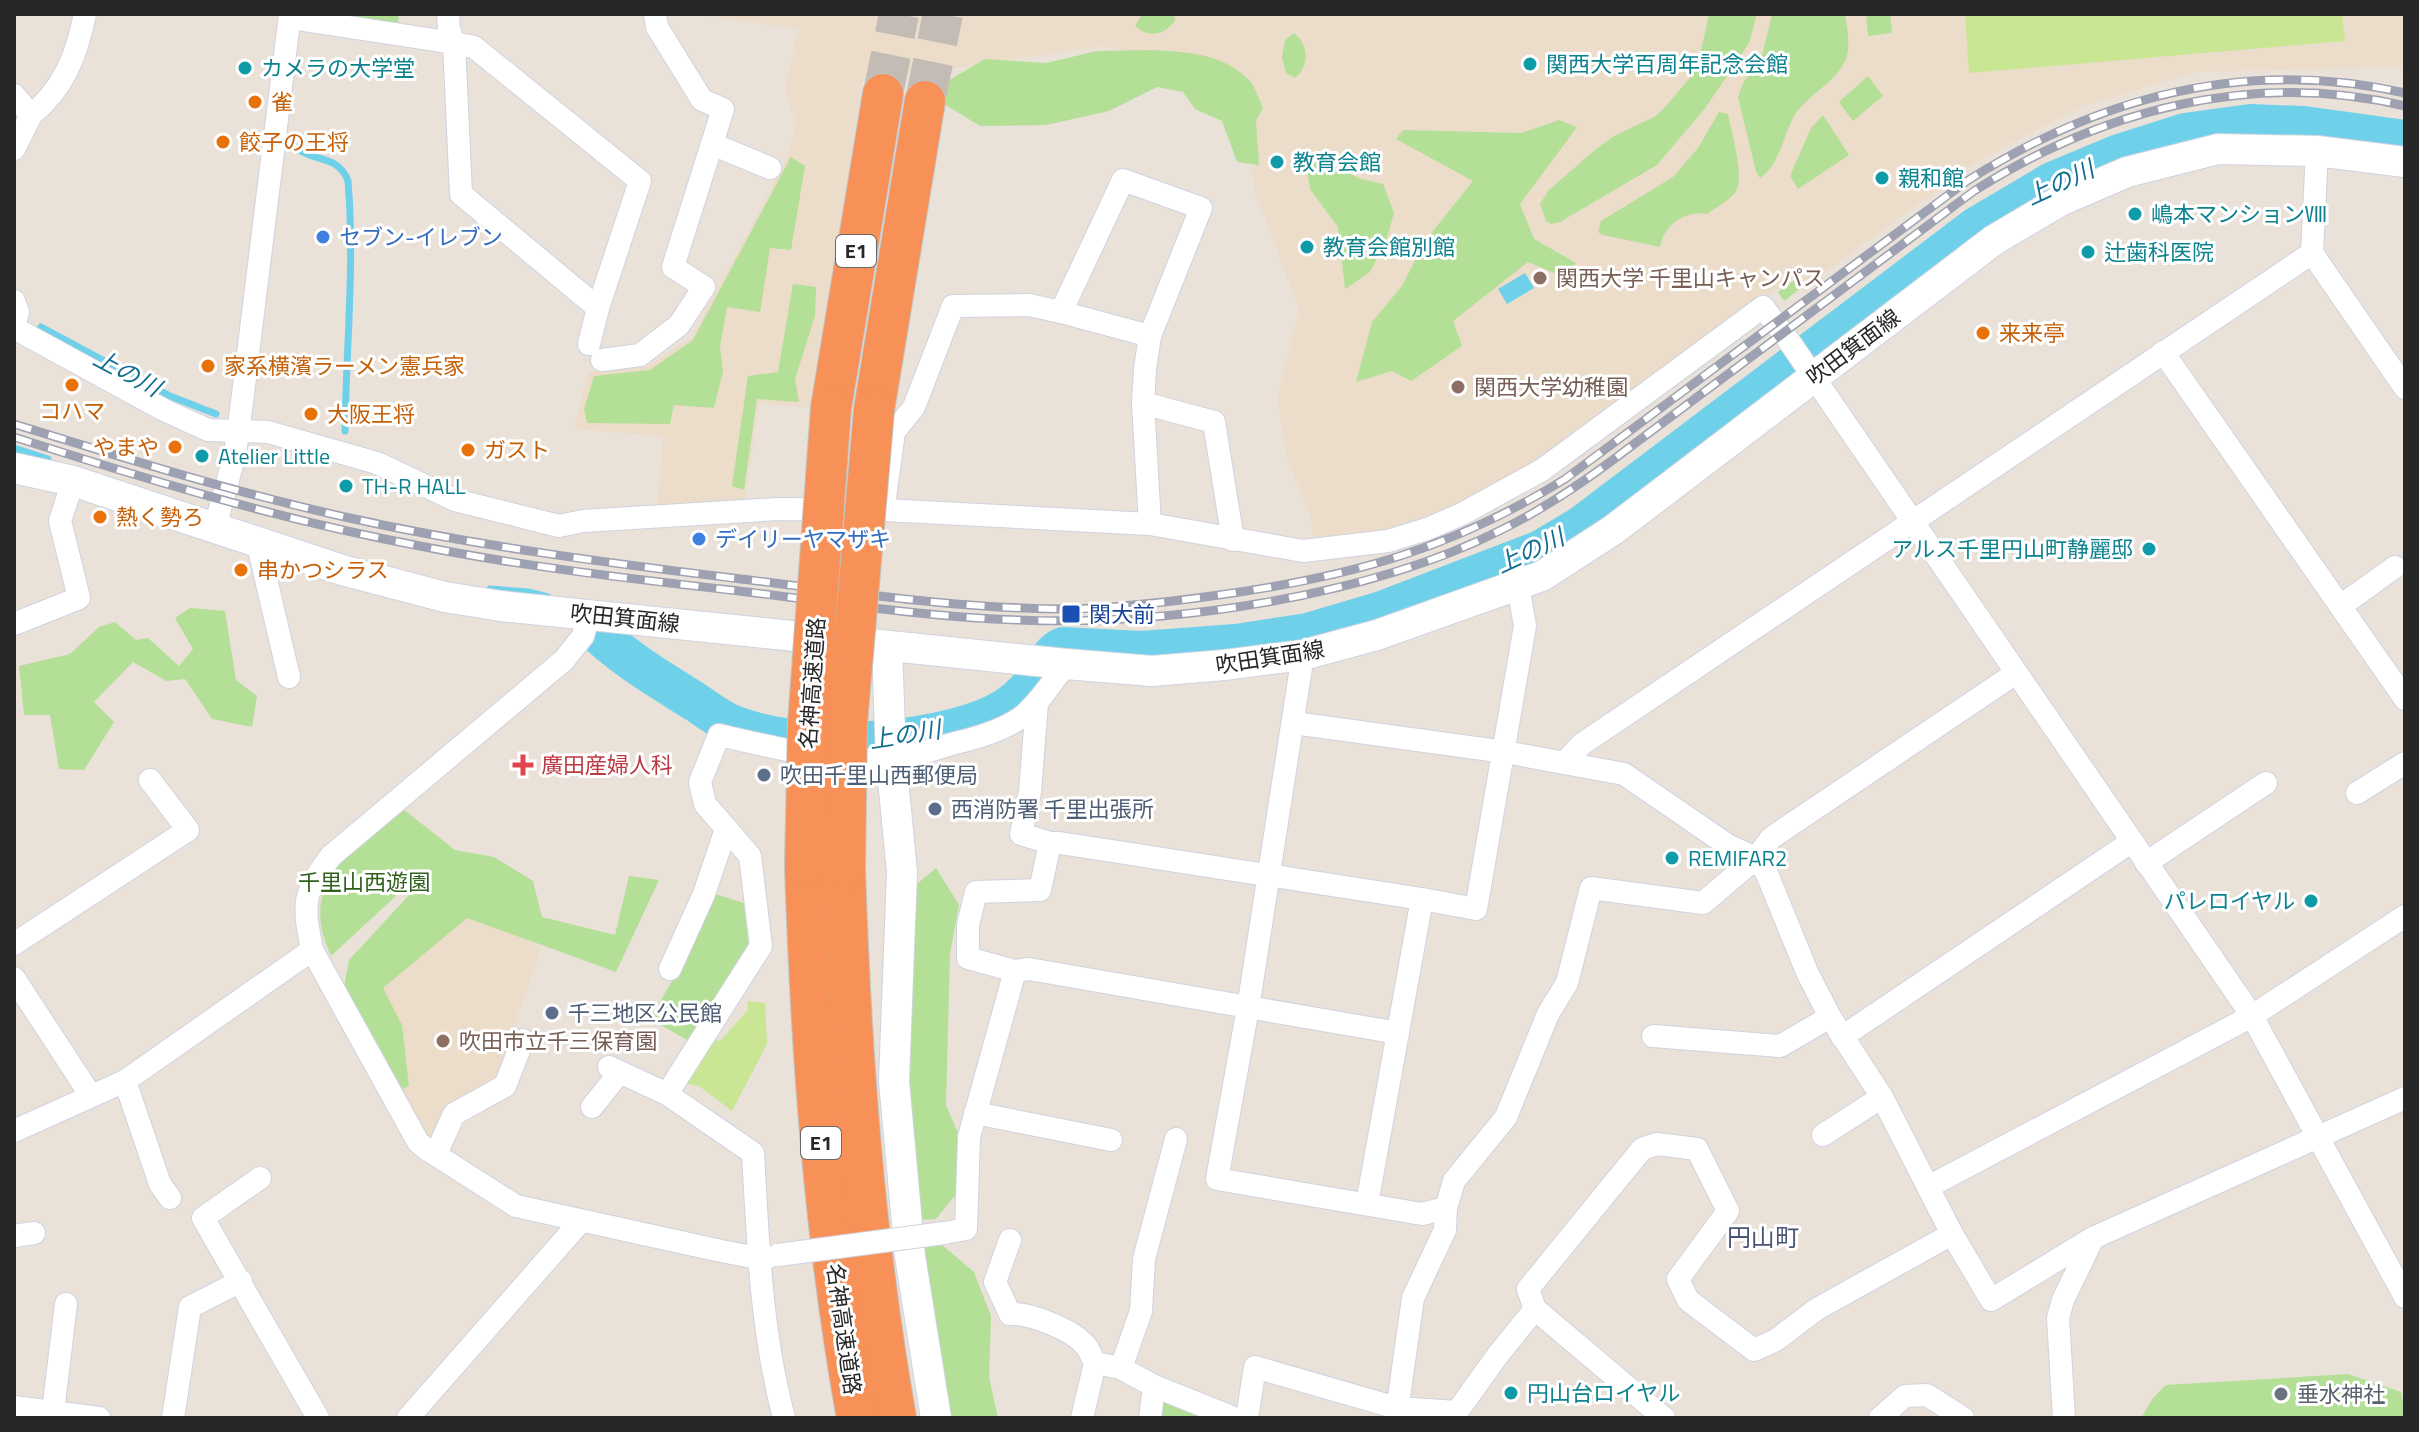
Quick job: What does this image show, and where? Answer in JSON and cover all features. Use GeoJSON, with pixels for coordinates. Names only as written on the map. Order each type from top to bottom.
{"type":"FeatureCollection","features":[{"type":"Feature","properties":{"kind":"highway","name":"名神高速道路"},"geometry":{"type":"LineString","coordinates":[[857,1418],[824,1183],[810,996],[805,866],[808,724],[831,408],[883,94]]}},
{"type":"Feature","properties":{"kind":"highway","name":"名神高速道路"},"geometry":{"type":"LineString","coordinates":[[896,1418],[863,1180],[849,997],[845,869],[847,723],[874,410],[925,101]]}},
{"type":"Feature","properties":{"kind":"main road","name":"吹田箕面線"},"geometry":{"type":"LineString","coordinates":[[14,468],[73,481],[351,573],[445,597],[501,606],[1152,671],[1303,655],[1377,635],[1542,576],[1613,530],[1809,372],[1994,240],[2060,201],[2127,172],[2218,149],[2317,151],[2405,162]]}},
{"type":"Feature","properties":{"kind":"main road"},"geometry":{"type":"LineString","coordinates":[[887,646],[891,745],[902,872],[894,1081],[910,1256],[936,1418]]}},
{"type":"Feature","properties":{"kind":"street"},"geometry":{"type":"LineString","coordinates":[[14,149],[31,115],[53,97],[74,59],[85,14]]}},
{"type":"Feature","properties":{"kind":"street"},"geometry":{"type":"LineString","coordinates":[[448,14],[454,43],[461,194],[598,308]]}},
{"type":"Feature","properties":{"kind":"street"},"geometry":{"type":"LineString","coordinates":[[215,527],[235,454],[290,16],[474,47],[640,181],[598,308],[595,352],[640,355],[679,325],[704,287],[673,267],[723,109],[702,100],[657,27],[655,14]]}},
{"type":"Feature","properties":{"kind":"street"},"geometry":{"type":"LineString","coordinates":[[14,95],[31,115]]}},
{"type":"Feature","properties":{"kind":"street"},"geometry":{"type":"LineString","coordinates":[[712,144],[770,168]]}},
{"type":"Feature","properties":{"kind":"street"},"geometry":{"type":"LineString","coordinates":[[2317,151],[2312,253],[2405,388]]}},
{"type":"Feature","properties":{"kind":"street"},"geometry":{"type":"LineString","coordinates":[[1061,312],[1123,180],[1201,208],[1150,336],[1143,403],[1150,524]]}},
{"type":"Feature","properties":{"kind":"street"},"geometry":{"type":"LineString","coordinates":[[1564,763],[1582,744],[2312,253]]}},
{"type":"Feature","properties":{"kind":"street"},"geometry":{"type":"LineString","coordinates":[[14,301],[18,312],[14,328],[164,410],[208,430],[268,432],[377,463],[455,500],[559,526],[583,521],[763,510],[884,510],[1150,524],[1303,551],[1388,541],[1462,514],[1542,470],[1763,307],[2252,1016],[2405,1297]]}},
{"type":"Feature","properties":{"kind":"street"},"geometry":{"type":"LineString","coordinates":[[884,510],[894,432],[914,407],[953,306],[1029,305],[1150,336]]}},
{"type":"Feature","properties":{"kind":"street"},"geometry":{"type":"LineString","coordinates":[[2163,352],[2405,699]]}},
{"type":"Feature","properties":{"kind":"street"},"geometry":{"type":"LineString","coordinates":[[1143,403],[1214,422],[1233,540]]}},
{"type":"Feature","properties":{"kind":"street"},"geometry":{"type":"LineString","coordinates":[[14,624],[79,598],[60,521],[73,481]]}},
{"type":"Feature","properties":{"kind":"street"},"geometry":{"type":"LineString","coordinates":[[257,541],[289,677]]}},
{"type":"Feature","properties":{"kind":"street"},"geometry":{"type":"LineString","coordinates":[[2342,605],[2395,567]]}},
{"type":"Feature","properties":{"kind":"street"},"geometry":{"type":"LineString","coordinates":[[1054,663],[1037,703],[1030,792],[1021,834],[1050,843],[1476,909],[1525,626],[1518,586]]}},
{"type":"Feature","properties":{"kind":"street"},"geometry":{"type":"LineString","coordinates":[[589,614],[583,636],[564,660],[331,856],[310,884],[305,917],[312,950],[418,1142],[516,1206],[768,1257],[966,1229],[969,1137],[1015,971]]}},
{"type":"Feature","properties":{"kind":"street"},"geometry":{"type":"LineString","coordinates":[[1303,655],[1248,1008],[1217,1179],[1422,1214],[1446,1208]]}},
{"type":"Feature","properties":{"kind":"street"},"geometry":{"type":"LineString","coordinates":[[1396,1413],[1413,1298],[1445,1230],[1446,1208],[1454,1181],[1506,1117],[1548,1014],[1567,983],[1591,888],[1703,903],[1756,858],[1771,838],[2016,673]]}},
{"type":"Feature","properties":{"kind":"street"},"geometry":{"type":"LineString","coordinates":[[667,1094],[761,946],[750,856],[705,804],[700,782],[719,735],[830,758],[891,745],[988,733],[1012,723],[1037,703]]}},
{"type":"Feature","properties":{"kind":"street"},"geometry":{"type":"LineString","coordinates":[[1294,723],[1505,752],[1624,774],[1729,846],[1756,858],[1767,874],[1807,972],[1830,1017],[1882,1097],[1952,1234],[1991,1300],[2093,1238],[2405,1098]]}},
{"type":"Feature","properties":{"kind":"street"},"geometry":{"type":"LineString","coordinates":[[2357,793],[2405,763]]}},
{"type":"Feature","properties":{"kind":"street"},"geometry":{"type":"LineString","coordinates":[[14,944],[188,830],[150,780]]}},
{"type":"Feature","properties":{"kind":"street"},"geometry":{"type":"LineString","coordinates":[[2146,863],[2266,783]]}},
{"type":"Feature","properties":{"kind":"street"},"geometry":{"type":"LineString","coordinates":[[670,969],[704,894],[726,829]]}},
{"type":"Feature","properties":{"kind":"street"},"geometry":{"type":"LineString","coordinates":[[1842,1037],[2131,842]]}},
{"type":"Feature","properties":{"kind":"street"},"geometry":{"type":"LineString","coordinates":[[1050,843],[1040,890],[976,892],[968,925],[968,958],[1015,971],[1029,969],[1398,1033]]}},
{"type":"Feature","properties":{"kind":"street"},"geometry":{"type":"LineString","coordinates":[[1367,1204],[1422,899]]}},
{"type":"Feature","properties":{"kind":"street"},"geometry":{"type":"LineString","coordinates":[[1928,1187],[2252,1016],[2405,916]]}},
{"type":"Feature","properties":{"kind":"street"},"geometry":{"type":"LineString","coordinates":[[14,1131],[125,1081],[312,950]]}},
{"type":"Feature","properties":{"kind":"street"},"geometry":{"type":"LineString","coordinates":[[14,978],[91,1096]]}},
{"type":"Feature","properties":{"kind":"street"},"geometry":{"type":"LineString","coordinates":[[1653,1036],[1780,1046],[1830,1017]]}},
{"type":"Feature","properties":{"kind":"street"},"geometry":{"type":"LineString","coordinates":[[436,1154],[454,1114],[505,1086],[523,1040]]}},
{"type":"Feature","properties":{"kind":"street"},"geometry":{"type":"LineString","coordinates":[[592,1107],[614,1070],[667,1094],[753,1153],[756,1214],[768,1257],[771,1370],[784,1418]]}},
{"type":"Feature","properties":{"kind":"street"},"geometry":{"type":"LineString","coordinates":[[125,1081],[158,1191]]}},
{"type":"Feature","properties":{"kind":"street"},"geometry":{"type":"LineString","coordinates":[[1823,1135],[1882,1097]]}},
{"type":"Feature","properties":{"kind":"street"},"geometry":{"type":"LineString","coordinates":[[975,1113],[1111,1140]]}},
{"type":"Feature","properties":{"kind":"street"},"geometry":{"type":"LineString","coordinates":[[1121,1368],[1141,1311],[1144,1259],[1178,1165],[1176,1139]]}},
{"type":"Feature","properties":{"kind":"street"},"geometry":{"type":"LineString","coordinates":[[1664,1418],[1535,1309],[1528,1289],[1642,1149],[1657,1144],[1697,1149],[1728,1211],[1678,1279],[1688,1300],[1754,1350],[1776,1340],[1817,1309],[1952,1234]]}},
{"type":"Feature","properties":{"kind":"street"},"geometry":{"type":"LineString","coordinates":[[260,1178],[203,1218],[318,1418]]}},
{"type":"Feature","properties":{"kind":"street"},"geometry":{"type":"LineString","coordinates":[[408,1418],[581,1221]]}},
{"type":"Feature","properties":{"kind":"street"},"geometry":{"type":"LineString","coordinates":[[2064,1418],[2058,1318],[2063,1300],[2093,1238]]}},
{"type":"Feature","properties":{"kind":"street"},"geometry":{"type":"LineString","coordinates":[[1012,1252],[995,1282],[1010,1314],[1023,1313],[1047,1321],[1085,1345],[1095,1363],[1082,1418]]}},
{"type":"Feature","properties":{"kind":"street"},"geometry":{"type":"LineString","coordinates":[[173,1418],[190,1307],[241,1281]]}},
{"type":"Feature","properties":{"kind":"street"},"geometry":{"type":"LineString","coordinates":[[53,1412],[66,1304]]}},
{"type":"Feature","properties":{"kind":"street"},"geometry":{"type":"LineString","coordinates":[[1247,1418],[1255,1367],[1396,1413],[1457,1412],[1535,1309]]}},
{"type":"Feature","properties":{"kind":"street"},"geometry":{"type":"LineString","coordinates":[[1095,1363],[1121,1368],[1154,1386],[1234,1418]]}},
{"type":"Feature","properties":{"kind":"street"},"geometry":{"type":"LineString","coordinates":[[1150,1418],[1154,1386]]}},
{"type":"Feature","properties":{"kind":"street"},"geometry":{"type":"LineString","coordinates":[[1880,1418],[1905,1396],[1927,1395],[1963,1418]]}},
{"type":"Feature","properties":{"kind":"street"},"geometry":{"type":"LineString","coordinates":[[14,1407],[99,1418]]}},
{"type":"Feature","properties":{"kind":"shaded area","name":"関西大学 千里山キャンパス"},"geometry":{"type":"Polygon","coordinates":[[[696,14],[2405,14],[2405,67],[2195,72],[2080,107],[1981,159],[1808,284],[1799,273],[1536,465],[1459,506],[1387,532],[1313,542],[1311,516],[1287,459],[1277,397],[1299,309],[1256,194],[1241,117],[1156,58],[1104,46],[862,82],[811,408],[759,403],[744,505],[658,506],[663,436],[574,429],[589,372],[648,366],[692,337],[785,162],[796,126],[785,89],[798,29],[696,14]]]}},
{"type":"Feature","properties":{"kind":"shaded area","name":"吹田市立千三保育園"},"geometry":{"type":"Polygon","coordinates":[[[468,913],[541,947],[497,1076],[450,1106],[433,1137],[425,1135],[358,1005],[468,913]]]}},
{"type":"Feature","properties":{"kind":"green space"},"geometry":{"type":"Polygon","coordinates":[[[337,14],[399,14],[398,23],[337,14]]]}},
{"type":"Feature","properties":{"kind":"green space"},"geometry":{"type":"Polygon","coordinates":[[[1142,14],[1172,14],[1176,19],[1163,32],[1152,34],[1135,26],[1142,14]]]}},
{"type":"Feature","properties":{"kind":"green space"},"geometry":{"type":"Polygon","coordinates":[[[1709,14],[1757,14],[1749,43],[1706,107],[1657,165],[1560,222],[1551,224],[1546,221],[1540,204],[1549,190],[1614,136],[1656,116],[1690,78],[1699,60],[1709,14]]]}},
{"type":"Feature","properties":{"kind":"green space"},"geometry":{"type":"Polygon","coordinates":[[[1772,14],[1845,14],[1848,46],[1839,71],[1798,110],[1776,159],[1760,178],[1738,97],[1743,83],[1761,59],[1772,14]]]}},
{"type":"Feature","properties":{"kind":"green space"},"geometry":{"type":"Polygon","coordinates":[[[1866,14],[1890,14],[1892,33],[1868,36],[1866,14]]]}},
{"type":"Feature","properties":{"kind":"green space"},"geometry":{"type":"Polygon","coordinates":[[[1965,14],[2342,14],[2345,41],[1969,73],[1965,14]]]}},
{"type":"Feature","properties":{"kind":"green space"},"geometry":{"type":"Polygon","coordinates":[[[1294,33],[1303,44],[1306,56],[1295,78],[1286,73],[1282,58],[1285,40],[1294,33]]]}},
{"type":"Feature","properties":{"kind":"green space"},"geometry":{"type":"Polygon","coordinates":[[[1148,50],[1202,55],[1227,64],[1249,80],[1263,108],[1256,120],[1259,165],[1237,162],[1222,121],[1195,109],[1183,92],[1157,87],[1109,111],[1046,125],[980,126],[944,104],[946,82],[985,59],[1046,63],[1097,51],[1148,50]]]}},
{"type":"Feature","properties":{"kind":"green space"},"geometry":{"type":"Polygon","coordinates":[[[1868,76],[1883,96],[1853,121],[1839,102],[1868,76]]]}},
{"type":"Feature","properties":{"kind":"green space"},"geometry":{"type":"Polygon","coordinates":[[[1719,112],[1728,114],[1738,163],[1739,182],[1731,197],[1707,214],[1691,214],[1677,221],[1666,232],[1660,247],[1598,232],[1601,221],[1673,177],[1698,148],[1719,112]]]}},
{"type":"Feature","properties":{"kind":"green space"},"geometry":{"type":"Polygon","coordinates":[[[1823,115],[1849,155],[1798,189],[1790,176],[1811,128],[1823,115]]]}},
{"type":"Feature","properties":{"kind":"green space"},"geometry":{"type":"Polygon","coordinates":[[[1559,120],[1577,127],[1520,204],[1534,239],[1576,263],[1564,277],[1528,262],[1453,321],[1462,346],[1411,381],[1392,371],[1356,382],[1372,322],[1402,286],[1425,241],[1473,181],[1396,139],[1403,130],[1521,133],[1559,120]]]}},
{"type":"Feature","properties":{"kind":"green space"},"geometry":{"type":"Polygon","coordinates":[[[791,157],[805,166],[791,250],[770,248],[760,312],[727,307],[720,346],[723,371],[714,408],[674,405],[670,424],[587,423],[584,409],[594,376],[650,370],[693,340],[791,157]]]}},
{"type":"Feature","properties":{"kind":"green space"},"geometry":{"type":"Polygon","coordinates":[[[1321,160],[1361,179],[1383,184],[1394,213],[1386,241],[1370,272],[1345,289],[1338,227],[1310,189],[1306,163],[1321,160]]]}},
{"type":"Feature","properties":{"kind":"green space"},"geometry":{"type":"Polygon","coordinates":[[[1797,278],[1804,286],[1784,301],[1778,292],[1797,278]]]}},
{"type":"Feature","properties":{"kind":"green space"},"geometry":{"type":"Polygon","coordinates":[[[793,284],[816,287],[815,316],[795,379],[799,402],[757,399],[744,490],[732,486],[748,376],[778,372],[793,284]]]}},
{"type":"Feature","properties":{"kind":"green space"},"geometry":{"type":"Polygon","coordinates":[[[190,608],[225,611],[236,680],[257,696],[252,727],[212,719],[185,679],[167,681],[133,662],[94,702],[114,722],[84,770],[59,769],[50,715],[24,715],[19,666],[70,654],[99,627],[115,622],[136,640],[148,638],[179,666],[193,649],[175,618],[190,608]]]}},
{"type":"Feature","properties":{"kind":"green space","name":"千里山西遊園"},"geometry":{"type":"Polygon","coordinates":[[[403,809],[455,850],[494,857],[533,881],[542,917],[615,935],[629,876],[659,880],[616,972],[467,918],[383,988],[402,1025],[409,1086],[399,1090],[344,987],[349,960],[421,882],[424,870],[331,956],[322,930],[320,908],[325,888],[335,870],[349,854],[403,809]]]}},
{"type":"Feature","properties":{"kind":"green space"},"geometry":{"type":"Polygon","coordinates":[[[936,868],[959,905],[950,954],[946,1105],[958,1133],[957,1193],[936,1219],[918,1220],[908,1079],[917,884],[936,868]]]}},
{"type":"Feature","properties":{"kind":"green space"},"geometry":{"type":"Polygon","coordinates":[[[712,893],[744,903],[749,950],[689,1041],[650,1019],[685,959],[712,893]]]}},
{"type":"Feature","properties":{"kind":"green space"},"geometry":{"type":"Polygon","coordinates":[[[748,1001],[765,1003],[767,1044],[732,1111],[699,1086],[684,1083],[712,1038],[720,1041],[747,1011],[748,1001]]]}},
{"type":"Feature","properties":{"kind":"green space"},"geometry":{"type":"Polygon","coordinates":[[[942,1245],[974,1272],[991,1316],[989,1377],[998,1418],[948,1418],[921,1248],[942,1245]]]}},
{"type":"Feature","properties":{"kind":"green space","name":"垂水神社"},"geometry":{"type":"Polygon","coordinates":[[[2348,1374],[2401,1392],[2405,1418],[2141,1418],[2153,1398],[2166,1385],[2348,1374]]]}},
{"type":"Feature","properties":{"kind":"green space"},"geometry":{"type":"Polygon","coordinates":[[[1166,1400],[1202,1414],[1201,1418],[1156,1418],[1158,1406],[1166,1400]]]}},
{"type":"Feature","properties":{"kind":"water"},"geometry":{"type":"Polygon","coordinates":[[[1525,273],[1534,288],[1507,304],[1498,289],[1525,273]]]}},
{"type":"Feature","properties":{"kind":"waterway","name":"上の川"},"geometry":{"type":"LineString","coordinates":[[602,637],[648,672],[728,723],[761,734],[829,742],[936,733],[995,714],[1023,695],[1051,657],[1063,647],[1141,651],[1236,644],[1308,633],[1382,611],[1541,550],[1581,526],[1976,227],[2052,182],[2119,154],[2185,133],[2250,124],[2304,126],[2405,140]]}},
{"type":"Feature","properties":{"kind":"waterway"},"geometry":{"type":"LineString","coordinates":[[290,141],[305,153],[337,165],[348,181],[350,275],[345,431]]}},
{"type":"Feature","properties":{"kind":"waterway","name":"上の川"},"geometry":{"type":"LineString","coordinates":[[41,327],[170,396],[216,414]]}},
{"type":"Feature","properties":{"kind":"waterway"},"geometry":{"type":"LineString","coordinates":[[14,448],[48,459]]}},
{"type":"Feature","properties":{"kind":"waterway"},"geometry":{"type":"LineString","coordinates":[[490,589],[548,597]]}},
{"type":"Feature","properties":{"kind":"tunnel"},"geometry":{"type":"LineString","coordinates":[[883,94],[899,14]]}},
{"type":"Feature","properties":{"kind":"tunnel"},"geometry":{"type":"LineString","coordinates":[[925,101],[943,14]]}},
{"type":"Feature","properties":{"kind":"railway"},"geometry":{"type":"LineString","coordinates":[[14,424],[179,474],[303,507],[443,537],[592,560],[986,606],[1068,609],[1219,595],[1356,569],[1440,542],[1523,503],[1565,479],[1967,181],[2018,151],[2070,126],[2123,106],[2177,92],[2232,83],[2289,80],[2346,83],[2405,93]]}},
{"type":"Feature","properties":{"kind":"railway"},"geometry":{"type":"LineString","coordinates":[[14,437],[165,484],[317,524],[420,546],[540,566],[948,616],[1076,621],[1201,612],[1329,590],[1390,573],[1448,553],[1515,523],[1606,465],[1974,191],[2023,162],[2074,138],[2181,104],[2236,95],[2292,93],[2349,96],[2405,106]]}},
{"type":"Feature","properties":{"kind":"place","name":"関西大学百周年記念会館"},"geometry":{"type":"Point","coordinates":[1530,64]}},
{"type":"Feature","properties":{"kind":"place","name":"カメラの大学堂"},"geometry":{"type":"Point","coordinates":[245,68]}},
{"type":"Feature","properties":{"kind":"place","name":"雀"},"geometry":{"type":"Point","coordinates":[255,102]}},
{"type":"Feature","properties":{"kind":"place","name":"餃子の王将"},"geometry":{"type":"Point","coordinates":[223,142]}},
{"type":"Feature","properties":{"kind":"place","name":"教育会館"},"geometry":{"type":"Point","coordinates":[1277,162]}},
{"type":"Feature","properties":{"kind":"place","name":"親和館"},"geometry":{"type":"Point","coordinates":[1882,178]}},
{"type":"Feature","properties":{"kind":"place","name":"嶋本マンションⅧ"},"geometry":{"type":"Point","coordinates":[2135,214]}},
{"type":"Feature","properties":{"kind":"place","name":"セブン-イレブン"},"geometry":{"type":"Point","coordinates":[323,237]}},
{"type":"Feature","properties":{"kind":"place","name":"教育会館別館"},"geometry":{"type":"Point","coordinates":[1307,247]}},
{"type":"Feature","properties":{"kind":"place","name":"辻歯科医院"},"geometry":{"type":"Point","coordinates":[2088,252]}},
{"type":"Feature","properties":{"kind":"place","name":"関西大学 千里山キャンパス"},"geometry":{"type":"Point","coordinates":[1540,278]}},
{"type":"Feature","properties":{"kind":"place","name":"来来亭"},"geometry":{"type":"Point","coordinates":[1983,333]}},
{"type":"Feature","properties":{"kind":"place","name":"家系横濱ラーメン憲兵家"},"geometry":{"type":"Point","coordinates":[208,366]}},
{"type":"Feature","properties":{"kind":"place","name":"コハマ"},"geometry":{"type":"Point","coordinates":[72,385]}},
{"type":"Feature","properties":{"kind":"place","name":"関西大学幼稚園"},"geometry":{"type":"Point","coordinates":[1458,387]}},
{"type":"Feature","properties":{"kind":"place","name":"大阪王将"},"geometry":{"type":"Point","coordinates":[311,414]}},
{"type":"Feature","properties":{"kind":"place","name":"やまや"},"geometry":{"type":"Point","coordinates":[175,447]}},
{"type":"Feature","properties":{"kind":"place","name":"ガスト"},"geometry":{"type":"Point","coordinates":[468,450]}},
{"type":"Feature","properties":{"kind":"place","name":"Atelier Little"},"geometry":{"type":"Point","coordinates":[202,456]}},
{"type":"Feature","properties":{"kind":"place","name":"TH-R HALL"},"geometry":{"type":"Point","coordinates":[346,486]}},
{"type":"Feature","properties":{"kind":"place","name":"熱く勢ろ"},"geometry":{"type":"Point","coordinates":[100,517]}},
{"type":"Feature","properties":{"kind":"place","name":"デイリーヤマザキ"},"geometry":{"type":"Point","coordinates":[699,539]}},
{"type":"Feature","properties":{"kind":"place","name":"アルス千里円山町静麗邸"},"geometry":{"type":"Point","coordinates":[2149,549]}},
{"type":"Feature","properties":{"kind":"place","name":"串かつシラス"},"geometry":{"type":"Point","coordinates":[241,570]}},
{"type":"Feature","properties":{"kind":"place","name":"関大前"},"geometry":{"type":"Point","coordinates":[1071,614]}},
{"type":"Feature","properties":{"kind":"place","name":"廣田産婦人科"},"geometry":{"type":"Point","coordinates":[523,765]}},
{"type":"Feature","properties":{"kind":"place","name":"吹田千里山西郵便局"},"geometry":{"type":"Point","coordinates":[764,775]}},
{"type":"Feature","properties":{"kind":"place","name":"西消防署 千里出張所"},"geometry":{"type":"Point","coordinates":[935,809]}},
{"type":"Feature","properties":{"kind":"place","name":"REMIFAR2"},"geometry":{"type":"Point","coordinates":[1672,858]}},
{"type":"Feature","properties":{"kind":"place","name":"パレロイヤル"},"geometry":{"type":"Point","coordinates":[2311,901]}},
{"type":"Feature","properties":{"kind":"place","name":"千三地区公民館"},"geometry":{"type":"Point","coordinates":[552,1013]}},
{"type":"Feature","properties":{"kind":"place","name":"吹田市立千三保育園"},"geometry":{"type":"Point","coordinates":[443,1041]}},
{"type":"Feature","properties":{"kind":"place","name":"円山台ロイヤル"},"geometry":{"type":"Point","coordinates":[1511,1393]}},
{"type":"Feature","properties":{"kind":"place","name":"垂水神社"},"geometry":{"type":"Point","coordinates":[2281,1394]}},
{"type":"Feature","properties":{"kind":"district","name":"円山町"},"geometry":{"type":"Point","coordinates":[1763,1238]}}]}
